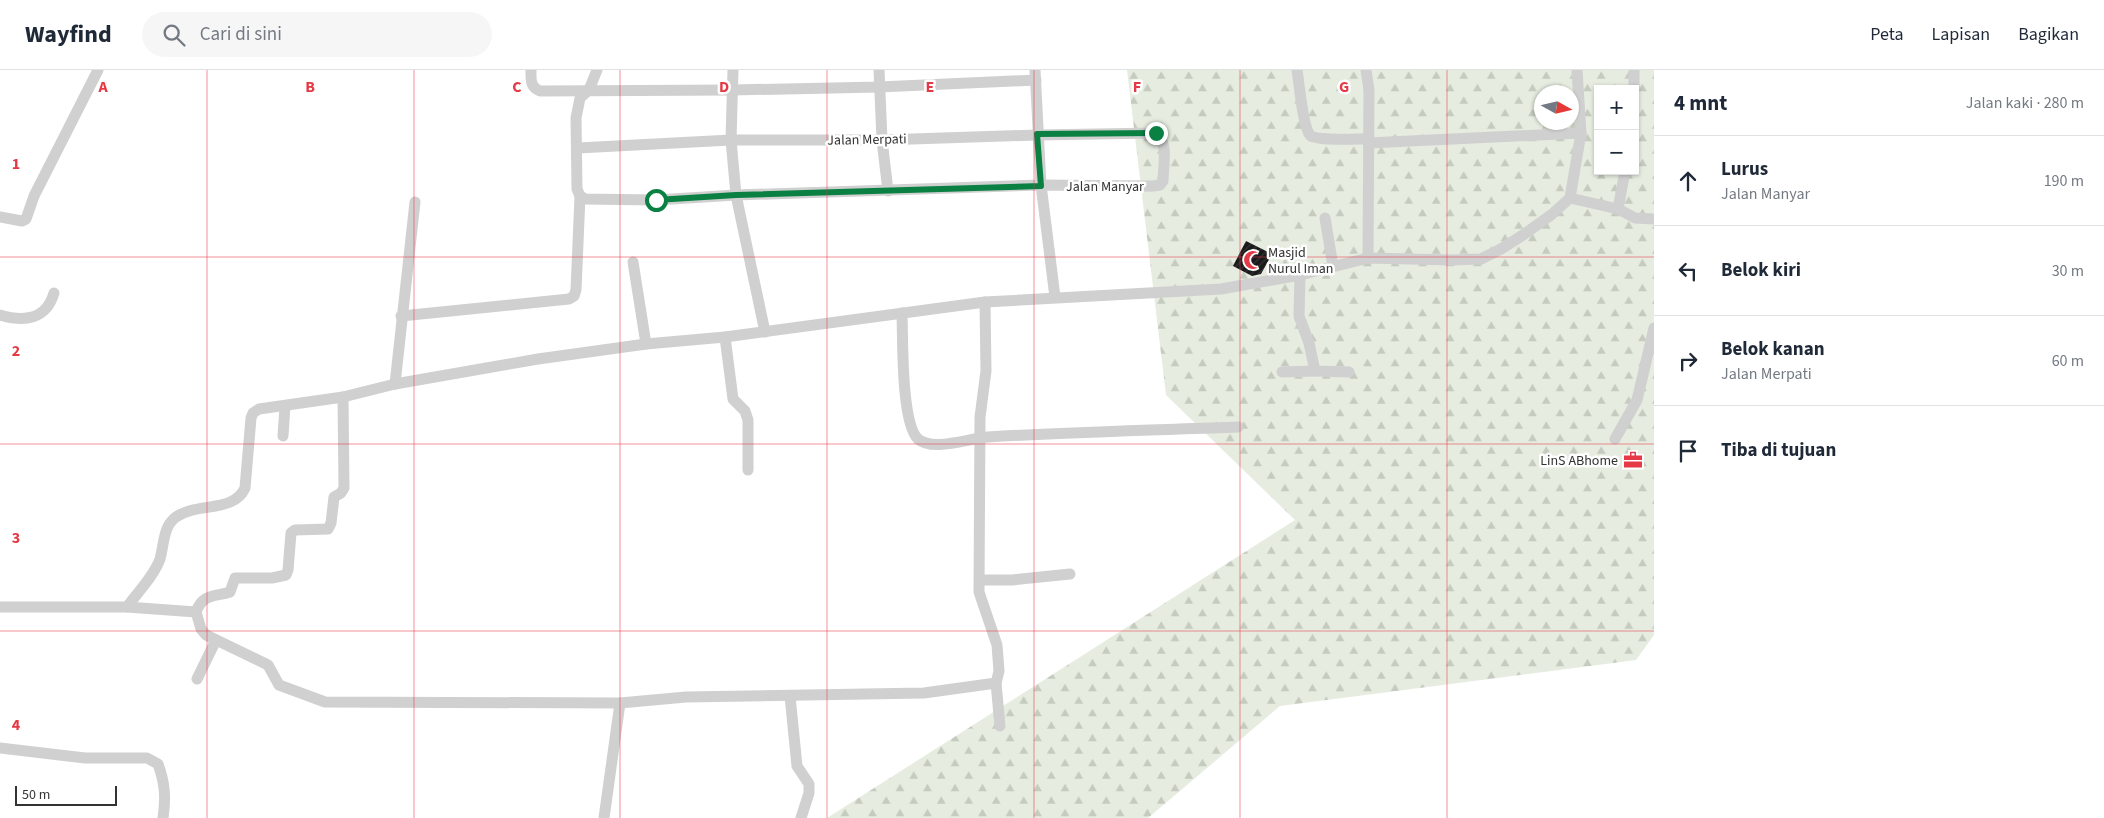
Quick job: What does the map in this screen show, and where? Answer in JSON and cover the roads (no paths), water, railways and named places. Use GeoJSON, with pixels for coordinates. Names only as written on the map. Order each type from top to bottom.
{"type":"FeatureCollection","features":[{"type":"Feature","properties":{"kind":"street"},"geometry":{"type":"LineString","coordinates":[[0,217],[22,221],[26,219],[34,196],[98,70]]}},
{"type":"Feature","properties":{"kind":"street"},"geometry":{"type":"LineString","coordinates":[[531,70],[531,83],[534,89],[540,91],[879,87],[1036,75],[1037,134],[1041,186],[1054,297]]}},
{"type":"Feature","properties":{"kind":"street"},"geometry":{"type":"LineString","coordinates":[[401,316],[569,299],[574,296],[576,290],[580,196],[577,189],[578,107],[580,98],[589,90],[597,70]]}},
{"type":"Feature","properties":{"kind":"street"},"geometry":{"type":"LineString","coordinates":[[733,70],[731,140],[736,195],[765,332]]}},
{"type":"Feature","properties":{"kind":"street"},"geometry":{"type":"LineString","coordinates":[[879,70],[882,140],[888,191]]}},
{"type":"Feature","properties":{"kind":"street"},"geometry":{"type":"LineString","coordinates":[[1297,70],[1304,121],[1309,134],[1312,136],[1368,141],[1581,133]]}},
{"type":"Feature","properties":{"kind":"street"},"geometry":{"type":"LineString","coordinates":[[1366,70],[1369,90],[1368,258]]}},
{"type":"Feature","properties":{"kind":"street"},"geometry":{"type":"LineString","coordinates":[[127,607],[156,567],[169,524],[176,517],[201,507],[228,504],[237,500],[242,494],[245,488],[251,418],[259,409],[343,398],[395,384],[538,358],[646,344],[765,332],[985,302],[1221,289],[1300,275],[1368,258],[1480,259],[1502,249],[1523,236],[1570,198],[1581,133],[1577,70]]}},
{"type":"Feature","properties":{"kind":"street"},"geometry":{"type":"LineString","coordinates":[[1634,70],[1634,85]]}},
{"type":"Feature","properties":{"kind":"street","name":"Jalan Merpati"},"geometry":{"type":"LineString","coordinates":[[578,148],[731,140],[882,140],[1037,134],[1156,133],[1161,136],[1164,142],[1163,181],[1160,185],[1153,186]]}},
{"type":"Feature","properties":{"kind":"street"},"geometry":{"type":"LineString","coordinates":[[1618,209],[1624,175]]}},
{"type":"Feature","properties":{"kind":"street","name":"Jalan Manyar"},"geometry":{"type":"LineString","coordinates":[[580,196],[585,199],[656,200],[736,195],[1041,186],[1153,186]]}},
{"type":"Feature","properties":{"kind":"street"},"geometry":{"type":"LineString","coordinates":[[1570,198],[1618,209],[1635,218],[1654,219]]}},
{"type":"Feature","properties":{"kind":"street"},"geometry":{"type":"LineString","coordinates":[[395,384],[401,316],[416,202]]}},
{"type":"Feature","properties":{"kind":"street"},"geometry":{"type":"LineString","coordinates":[[1325,218],[1333,266]]}},
{"type":"Feature","properties":{"kind":"street"},"geometry":{"type":"LineString","coordinates":[[633,262],[646,344]]}},
{"type":"Feature","properties":{"kind":"street"},"geometry":{"type":"LineString","coordinates":[[1300,275],[1299,316],[1309,343],[1315,371]]}},
{"type":"Feature","properties":{"kind":"street"},"geometry":{"type":"LineString","coordinates":[[0,315],[21,319],[33,317],[46,310],[54,293]]}},
{"type":"Feature","properties":{"kind":"street"},"geometry":{"type":"LineString","coordinates":[[985,302],[986,372],[980,417],[980,592],[997,645],[999,671],[996,683],[1000,726]]}},
{"type":"Feature","properties":{"kind":"street"},"geometry":{"type":"LineString","coordinates":[[902,313],[907,409],[912,431],[919,440],[932,445],[980,437],[1238,427]]}},
{"type":"Feature","properties":{"kind":"street"},"geometry":{"type":"LineString","coordinates":[[1615,439],[1636,400],[1654,328]]}},
{"type":"Feature","properties":{"kind":"street"},"geometry":{"type":"LineString","coordinates":[[725,337],[733,399],[744,411],[748,420],[748,470]]}},
{"type":"Feature","properties":{"kind":"street"},"geometry":{"type":"LineString","coordinates":[[1282,372],[1349,372]]}},
{"type":"Feature","properties":{"kind":"street"},"geometry":{"type":"LineString","coordinates":[[343,398],[344,488],[341,493],[334,497],[331,523],[328,529],[295,530],[291,533],[286,575],[272,578],[235,578],[230,592],[214,594],[199,603],[196,612],[203,633],[268,665],[279,686],[325,702],[620,703],[686,697],[924,693],[996,683]]}},
{"type":"Feature","properties":{"kind":"street"},"geometry":{"type":"LineString","coordinates":[[283,436],[285,406]]}},
{"type":"Feature","properties":{"kind":"street"},"geometry":{"type":"LineString","coordinates":[[981,580],[1012,580],[1070,574]]}},
{"type":"Feature","properties":{"kind":"street"},"geometry":{"type":"LineString","coordinates":[[0,607],[127,607],[196,612]]}},
{"type":"Feature","properties":{"kind":"street"},"geometry":{"type":"LineString","coordinates":[[197,679],[216,640]]}},
{"type":"Feature","properties":{"kind":"street"},"geometry":{"type":"LineString","coordinates":[[790,696],[797,766],[810,784],[801,818]]}},
{"type":"Feature","properties":{"kind":"street"},"geometry":{"type":"LineString","coordinates":[[604,818],[620,703]]}},
{"type":"Feature","properties":{"kind":"street"},"geometry":{"type":"LineString","coordinates":[[0,748],[85,758],[147,758],[158,764],[163,778],[166,798],[163,818]]}},
{"type":"Feature","properties":{"kind":"place","name":"Masjid Nurul Iman"},"geometry":{"type":"Point","coordinates":[1253,260]}},
{"type":"Feature","properties":{"kind":"place","name":"LinS ABhome"},"geometry":{"type":"Point","coordinates":[1633,460]}}]}
